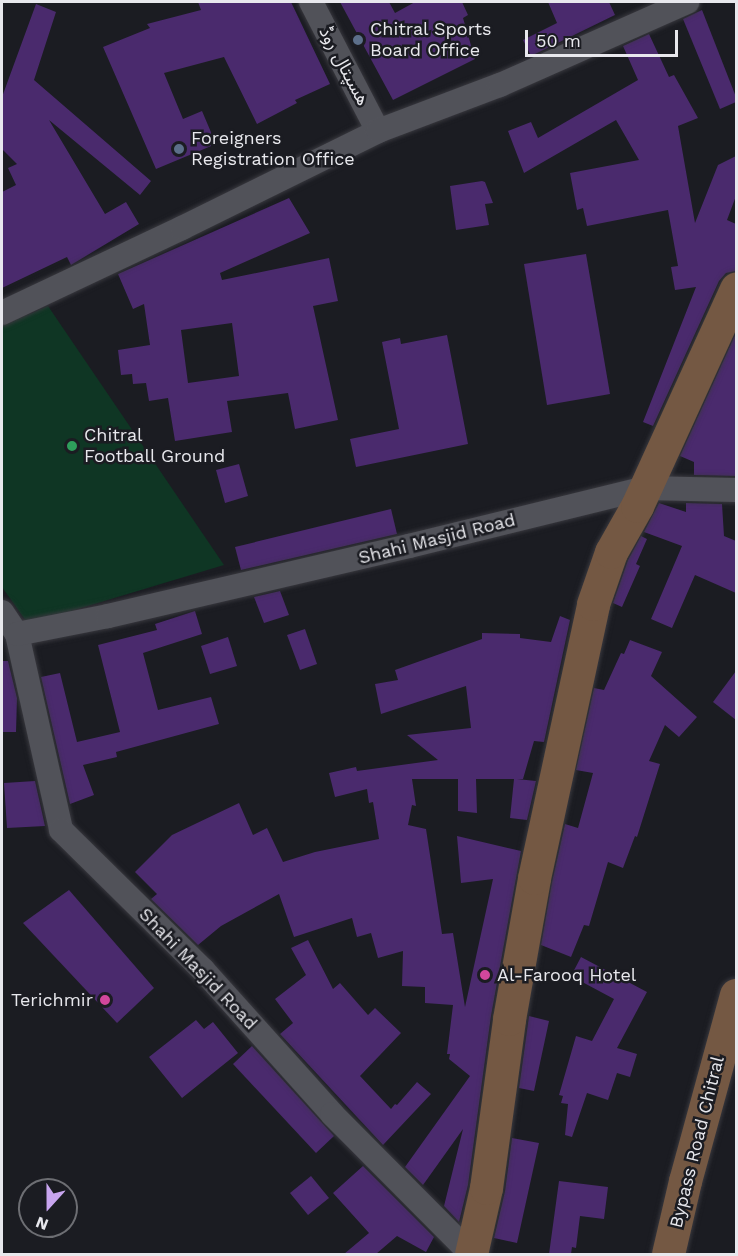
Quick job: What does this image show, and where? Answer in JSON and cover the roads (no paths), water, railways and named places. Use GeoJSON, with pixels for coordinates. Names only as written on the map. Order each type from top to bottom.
{"type":"FeatureCollection","features":[{"type":"Feature","properties":{"kind":"street","name":"ھسپتال روڈ"},"geometry":{"type":"LineString","coordinates":[[310,2],[378,131]]}},
{"type":"Feature","properties":{"kind":"street"},"geometry":{"type":"LineString","coordinates":[[2,313],[182,228],[378,131],[500,85],[687,2]]}},
{"type":"Feature","properties":{"kind":"street"},"geometry":{"type":"LineString","coordinates":[[471,1254],[486,1188],[509,1019],[534,878],[593,604],[611,552],[645,488],[736,289]]}},
{"type":"Feature","properties":{"kind":"street","name":"Shahi Masjid Road"},"geometry":{"type":"LineString","coordinates":[[17,634],[258,581],[645,488],[736,490]]}},
{"type":"Feature","properties":{"kind":"street","name":"Shahi Masjid Road"},"geometry":{"type":"LineString","coordinates":[[2,612],[17,634],[61,830],[203,970],[332,1114],[471,1254]]}},
{"type":"Feature","properties":{"kind":"street","name":"Bypass Road Chitral"},"geometry":{"type":"LineString","coordinates":[[669,1254],[685,1181],[736,996]]}},
{"type":"Feature","properties":{"kind":"place","name":"Chitral Sports Board Office"},"geometry":{"type":"Point","coordinates":[358,40]}},
{"type":"Feature","properties":{"kind":"place","name":"Foreigners Registration Office"},"geometry":{"type":"Point","coordinates":[179,149]}},
{"type":"Feature","properties":{"kind":"place","name":"Chitral Football Ground"},"geometry":{"type":"Point","coordinates":[72,446]}},
{"type":"Feature","properties":{"kind":"place","name":"Al-Farooq Hotel"},"geometry":{"type":"Point","coordinates":[485,975]}},
{"type":"Feature","properties":{"kind":"place","name":"Terichmir"},"geometry":{"type":"Point","coordinates":[105,1000]}}]}
